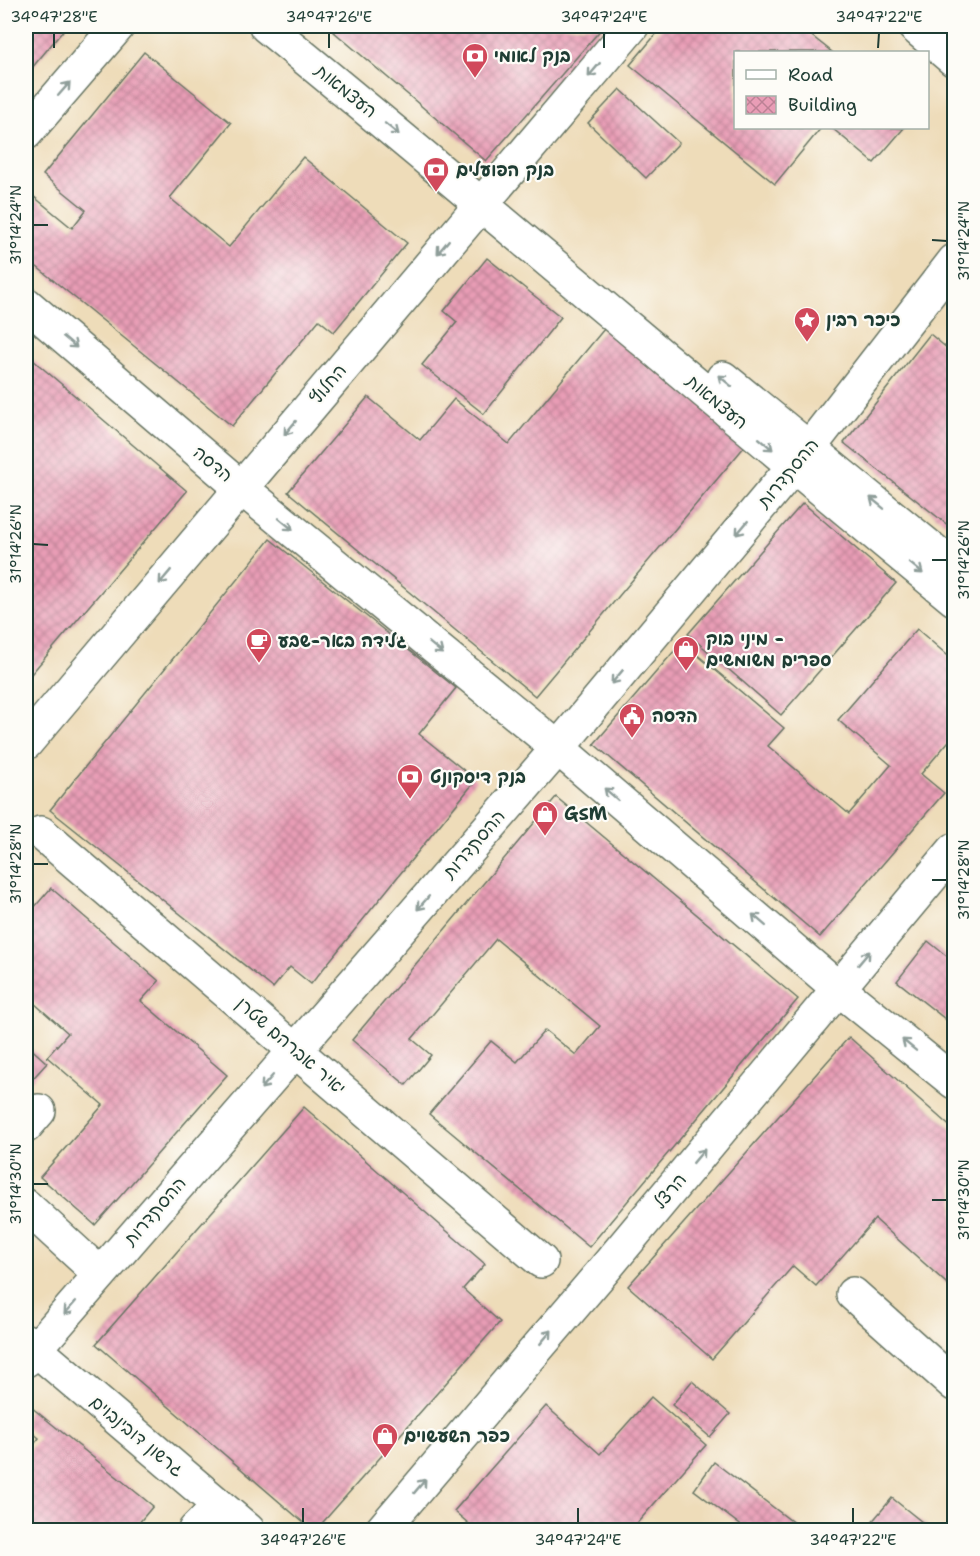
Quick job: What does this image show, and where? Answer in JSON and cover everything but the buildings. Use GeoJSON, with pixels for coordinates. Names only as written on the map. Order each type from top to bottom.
{"type":"FeatureCollection","features":[{"type":"Feature","properties":{"kind":"street"},"geometry":{"type":"LineString","coordinates":[[26,133],[118,26]]}},
{"type":"Feature","properties":{"kind":"street","name":"העצמאות"},"geometry":{"type":"LineString","coordinates":[[266,26],[481,202],[801,458],[954,567]]}},
{"type":"Feature","properties":{"kind":"street","name":"החלוץ"},"geometry":{"type":"LineString","coordinates":[[26,743],[240,487],[632,26]]}},
{"type":"Feature","properties":{"kind":"street"},"geometry":{"type":"LineString","coordinates":[[914,26],[954,60]]}},
{"type":"Feature","properties":{"kind":"street","name":"ההסתדרות"},"geometry":{"type":"LineString","coordinates":[[29,1350],[100,1274],[558,748],[801,458],[954,261]]}},
{"type":"Feature","properties":{"kind":"street","name":"הדסה"},"geometry":{"type":"LineString","coordinates":[[26,304],[240,487],[558,748],[839,989],[954,1082]]}},
{"type":"Feature","properties":{"kind":"street","name":"העצמאות"},"geometry":{"type":"LineString","coordinates":[[801,458],[954,599]]}},
{"type":"Feature","properties":{"kind":"street","name":"יאיר אברהם שטרן"},"geometry":{"type":"LineString","coordinates":[[41,832],[541,1261]]}},
{"type":"Feature","properties":{"kind":"street","name":"הרצל"},"geometry":{"type":"LineString","coordinates":[[382,1530],[954,850]]}},
{"type":"Feature","properties":{"kind":"street"},"geometry":{"type":"LineString","coordinates":[[26,1206],[100,1274]]}},
{"type":"Feature","properties":{"kind":"street"},"geometry":{"type":"LineString","coordinates":[[853,1294],[954,1384]]}},
{"type":"Feature","properties":{"kind":"street","name":"גרשון דובינבוים"},"geometry":{"type":"LineString","coordinates":[[29,1350],[248,1530]]}},
{"type":"Feature","properties":{"kind":"street"},"geometry":{"type":"LineString","coordinates":[[195,1530],[219,1506]]}},
{"type":"Feature","properties":{"kind":"place","name":"בנק לאומי"},"geometry":{"type":"Point","coordinates":[475,79]}},
{"type":"Feature","properties":{"kind":"place","name":"בנק הפועלים"},"geometry":{"type":"Point","coordinates":[436,193]}},
{"type":"Feature","properties":{"kind":"place","name":"כיכר רבין"},"geometry":{"type":"Point","coordinates":[807,343]}},
{"type":"Feature","properties":{"kind":"place","name":"גלידה באר-שבע"},"geometry":{"type":"Point","coordinates":[259,664]}},
{"type":"Feature","properties":{"kind":"place","name":"מיני בוק - ספרים משומשים"},"geometry":{"type":"Point","coordinates":[686,672]}},
{"type":"Feature","properties":{"kind":"place","name":"הדסה"},"geometry":{"type":"Point","coordinates":[632,739]}},
{"type":"Feature","properties":{"kind":"place","name":"בנק דיסקונט"},"geometry":{"type":"Point","coordinates":[410,800]}},
{"type":"Feature","properties":{"kind":"place","name":"GSM"},"geometry":{"type":"Point","coordinates":[545,837]}},
{"type":"Feature","properties":{"kind":"place","name":"כפר השעשוים"},"geometry":{"type":"Point","coordinates":[385,1459]}}]}
